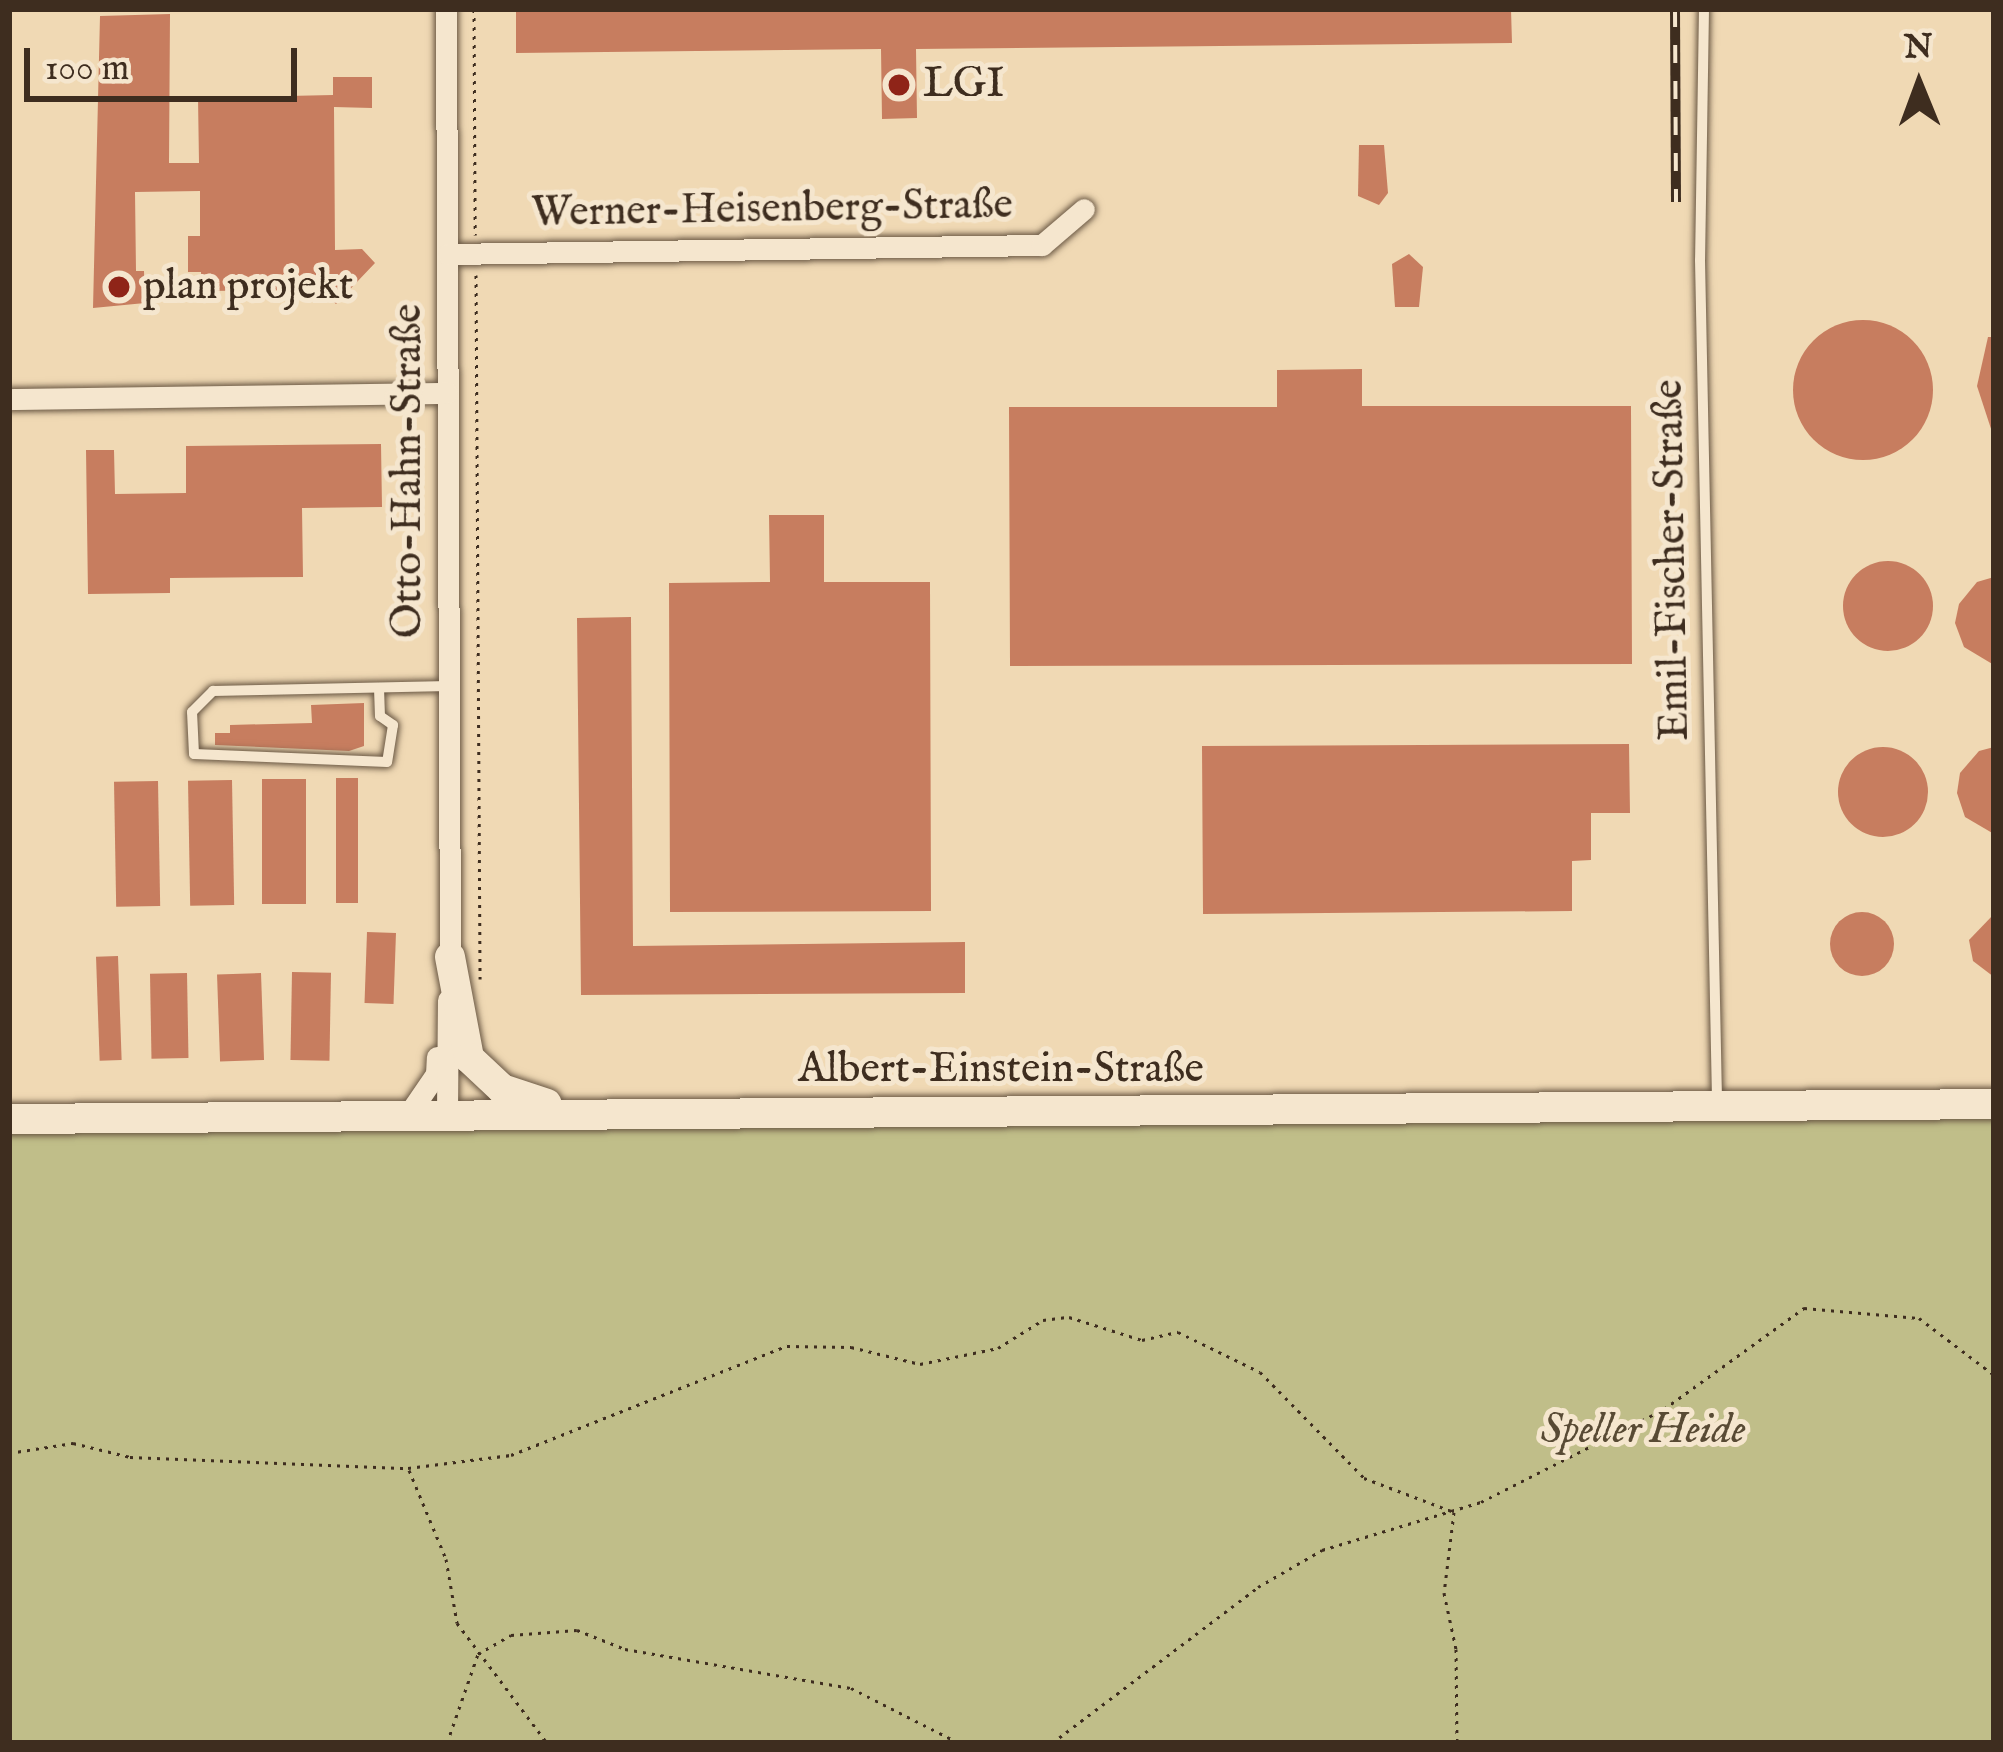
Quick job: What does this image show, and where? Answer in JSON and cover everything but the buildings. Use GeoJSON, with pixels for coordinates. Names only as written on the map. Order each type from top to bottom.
{"type":"FeatureCollection","features":[{"type":"Feature","properties":{"kind":"main road"},"geometry":{"type":"LineString","coordinates":[[450,945],[469,1058],[502,1089],[576,1114]]}},
{"type":"Feature","properties":{"kind":"main road","name":"Albert-Einstein-Straße"},"geometry":{"type":"LineString","coordinates":[[9,1119],[410,1112],[1718,1111],[1994,1104]]}},
{"type":"Feature","properties":{"kind":"main road"},"geometry":{"type":"LineString","coordinates":[[9,1108],[142,1116]]}},
{"type":"Feature","properties":{"kind":"street","name":"Otto-Hahn-Straße"},"geometry":{"type":"LineString","coordinates":[[446,9],[447,1112]]}},
{"type":"Feature","properties":{"kind":"street","name":"Werner-Heisenberg-Straße"},"geometry":{"type":"LineString","coordinates":[[448,254],[1042,244],[1084,209]]}},
{"type":"Feature","properties":{"kind":"street"},"geometry":{"type":"LineString","coordinates":[[9,399],[446,393]]}},
{"type":"Feature","properties":{"kind":"street","name":"Otto-Hahn-Straße"},"geometry":{"type":"LineString","coordinates":[[410,1112],[436,1074],[438,960],[450,945]]}},
{"type":"Feature","properties":{"kind":"lane","name":"Emil-Fischer-Straße"},"geometry":{"type":"LineString","coordinates":[[1704,9],[1700,260],[1718,1111]]}},
{"type":"Feature","properties":{"kind":"lane"},"geometry":{"type":"LineString","coordinates":[[379,688],[380,716],[393,725],[388,762],[194,754],[192,712],[213,691],[448,686]]}},
{"type":"Feature","properties":{"kind":"path"},"geometry":{"type":"LineString","coordinates":[[474,9],[480,992]]}},
{"type":"Feature","properties":{"kind":"path"},"geometry":{"type":"LineString","coordinates":[[1052,1743],[1258,1587],[1322,1550],[1454,1512],[1664,1409],[1804,1308],[1919,1318],[1994,1375]]}},
{"type":"Feature","properties":{"kind":"path"},"geometry":{"type":"LineString","coordinates":[[9,1453],[73,1443],[130,1457],[408,1468],[511,1455],[787,1346],[851,1347],[920,1364],[998,1348],[1042,1320],[1069,1317],[1125,1338],[1178,1332],[1208,1341],[1260,1372],[1364,1478],[1454,1512]]}},
{"type":"Feature","properties":{"kind":"path"},"geometry":{"type":"LineString","coordinates":[[408,1468],[446,1558],[458,1623],[547,1743]]}},
{"type":"Feature","properties":{"kind":"path"},"geometry":{"type":"LineString","coordinates":[[1454,1512],[1444,1593],[1456,1649],[1456,1743]]}},
{"type":"Feature","properties":{"kind":"path"},"geometry":{"type":"LineString","coordinates":[[448,1743],[478,1654],[511,1635],[577,1630],[625,1649],[851,1688],[959,1743]]}},
{"type":"Feature","properties":{"kind":"green space","name":"Speller Heide"},"geometry":{"type":"Polygon","coordinates":[[[9,1115],[1994,1115],[1994,1743],[9,1743],[9,1115]]]}},
{"type":"Feature","properties":{"kind":"railway"},"geometry":{"type":"LineString","coordinates":[[1675,9],[1676,202]]}},
{"type":"Feature","properties":{"kind":"place","name":"LGI"},"geometry":{"type":"Point","coordinates":[899,85]}},
{"type":"Feature","properties":{"kind":"place","name":"plan projekt"},"geometry":{"type":"Point","coordinates":[119,287]}}]}
